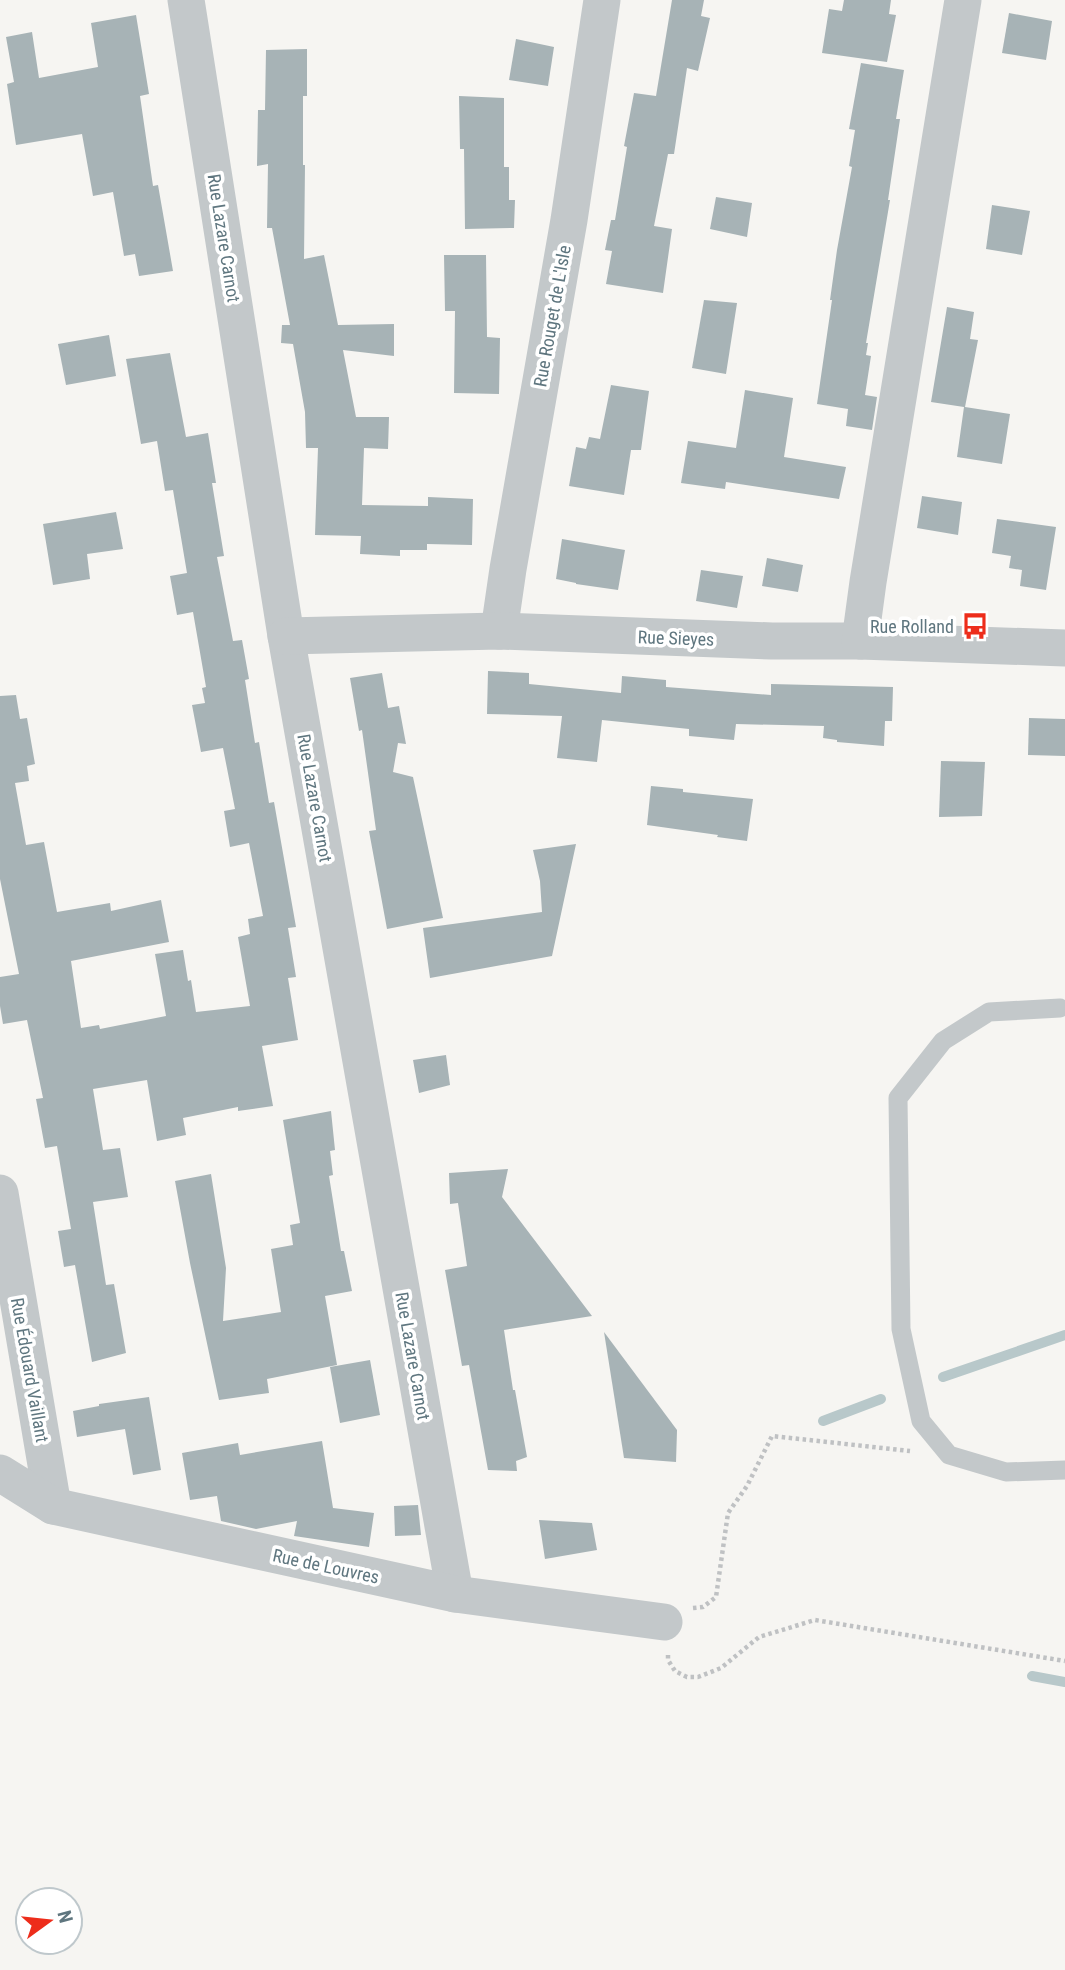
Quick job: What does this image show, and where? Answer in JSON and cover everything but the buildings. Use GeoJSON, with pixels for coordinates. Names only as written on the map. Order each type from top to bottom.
{"type":"FeatureCollection","features":[{"type":"Feature","properties":{"kind":"street","name":"Rue Lazare Carnot"},"geometry":{"type":"LineString","coordinates":[[186,0],[286,636],[455,1594]]}},
{"type":"Feature","properties":{"kind":"street","name":"Rue Rouget de L'Isle"},"geometry":{"type":"LineString","coordinates":[[499,631],[569,220],[602,0]]}},
{"type":"Feature","properties":{"kind":"street"},"geometry":{"type":"LineString","coordinates":[[860,641],[963,0]]}},
{"type":"Feature","properties":{"kind":"street","name":"Rue Sieyes"},"geometry":{"type":"LineString","coordinates":[[286,636],[499,631],[1065,648]]}},
{"type":"Feature","properties":{"kind":"street","name":"Rue Édouard Vaillant"},"geometry":{"type":"LineString","coordinates":[[0,1193],[53,1506]]}},
{"type":"Feature","properties":{"kind":"street","name":"Rue de Louvres"},"geometry":{"type":"LineString","coordinates":[[0,1473],[53,1506],[455,1594],[664,1622]]}},
{"type":"Feature","properties":{"kind":"lane"},"geometry":{"type":"LineString","coordinates":[[1060,1008],[989,1012],[943,1041],[898,1098],[901,1329],[920,1421],[949,1455],[1006,1472],[1065,1470]]}},
{"type":"Feature","properties":{"kind":"path"},"geometry":{"type":"LineString","coordinates":[[949,1455],[772,1436],[747,1486],[728,1513],[716,1597],[703,1607],[668,1607],[664,1622],[668,1660],[675,1671],[687,1677],[698,1677],[721,1668],[759,1637],[815,1620],[1065,1661]]}},
{"type":"Feature","properties":{"kind":"waterway"},"geometry":{"type":"LineString","coordinates":[[943,1377],[1065,1335]]}},
{"type":"Feature","properties":{"kind":"waterway"},"geometry":{"type":"LineString","coordinates":[[823,1421],[881,1399]]}},
{"type":"Feature","properties":{"kind":"waterway"},"geometry":{"type":"LineString","coordinates":[[1032,1676],[1065,1682]]}},
{"type":"Feature","properties":{"kind":"place","name":"Rue Rolland"},"geometry":{"type":"Point","coordinates":[975,626]}}]}
